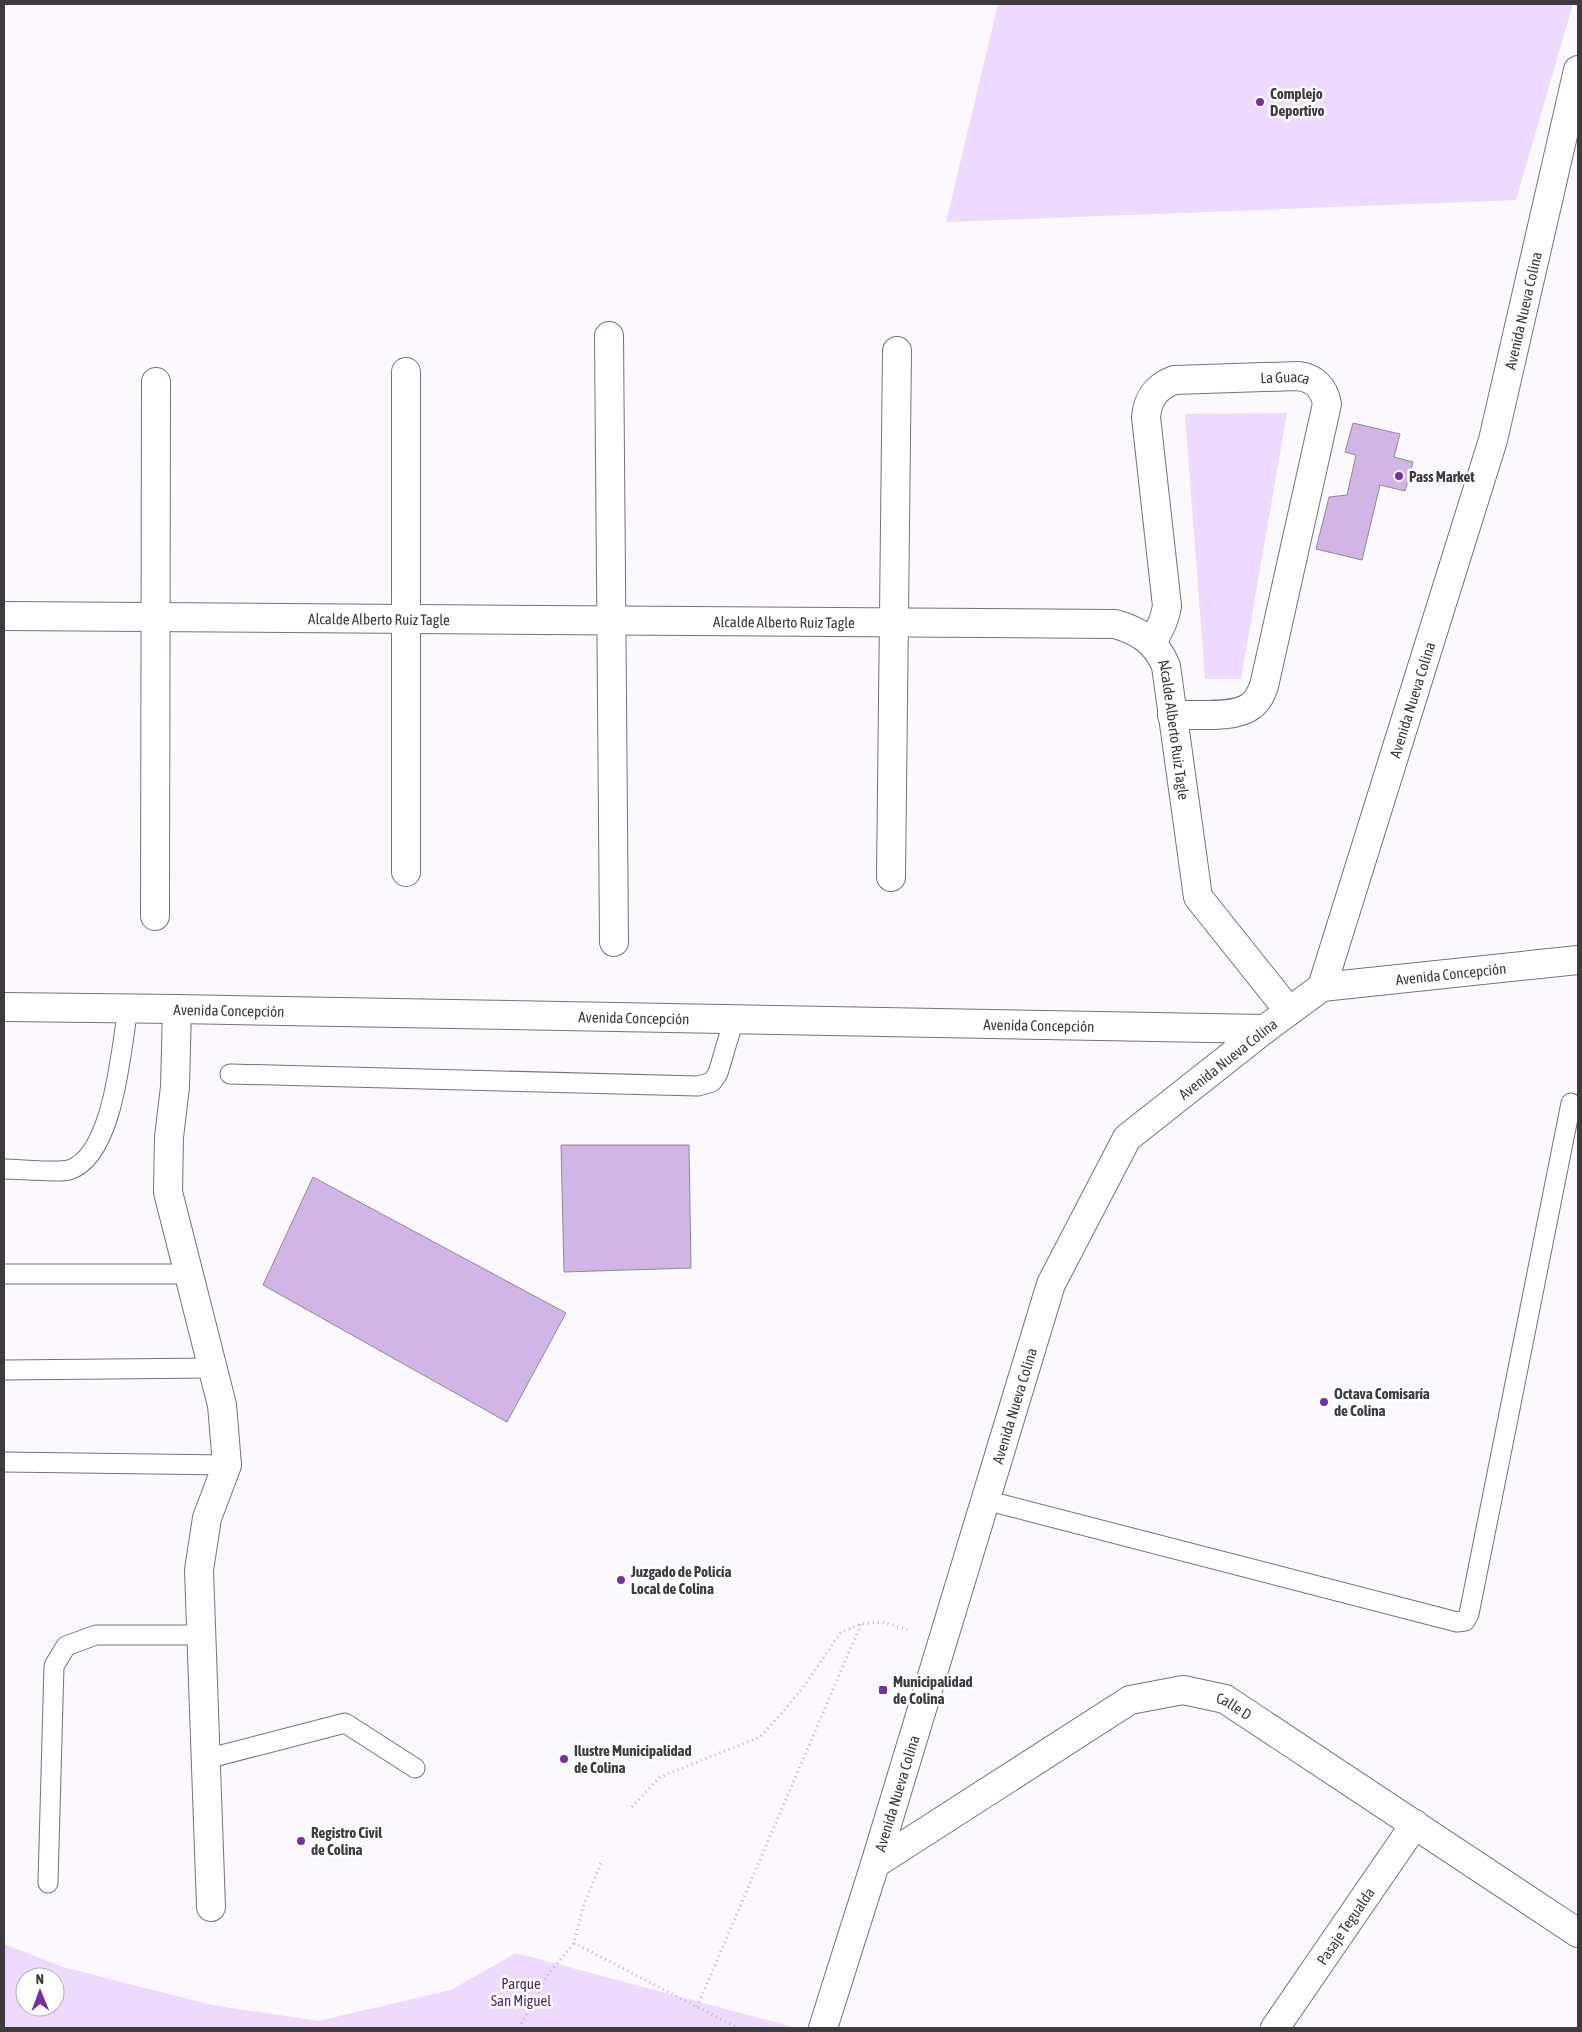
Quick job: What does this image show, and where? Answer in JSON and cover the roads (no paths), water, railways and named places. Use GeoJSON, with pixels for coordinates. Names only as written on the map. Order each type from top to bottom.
{"type":"FeatureCollection","features":[{"type":"Feature","properties":{"kind":"street","name":"Avenida Nueva Colina"},"geometry":{"type":"LineString","coordinates":[[823,2028],[875,1864],[1051,1284],[1127,1138],[1265,1029],[1322,987],[1493,440],[1578,70]]}},
{"type":"Feature","properties":{"kind":"street"},"geometry":{"type":"LineString","coordinates":[[609,336],[614,942]]}},
{"type":"Feature","properties":{"kind":"street"},"geometry":{"type":"LineString","coordinates":[[891,877],[897,351]]}},
{"type":"Feature","properties":{"kind":"street"},"geometry":{"type":"LineString","coordinates":[[406,372],[406,872]]}},
{"type":"Feature","properties":{"kind":"street","name":"La Guaca"},"geometry":{"type":"LineString","coordinates":[[1152,642],[1160,631],[1167,606],[1146,417],[1148,404],[1154,392],[1163,384],[1174,380],[1298,376],[1314,380],[1325,395],[1327,404],[1260,698],[1251,706],[1233,713],[1172,715]]}},
{"type":"Feature","properties":{"kind":"street"},"geometry":{"type":"LineString","coordinates":[[155,916],[156,382]]}},
{"type":"Feature","properties":{"kind":"street","name":"Alcalde Alberto Ruiz Tagle"},"geometry":{"type":"LineString","coordinates":[[4,616],[1115,624],[1141,633],[1152,642],[1161,653],[1166,666],[1198,897],[1289,1011]]}},
{"type":"Feature","properties":{"kind":"street","name":"Avenida Concepción"},"geometry":{"type":"LineString","coordinates":[[1322,987],[1578,960]]}},
{"type":"Feature","properties":{"kind":"street","name":"Avenida Concepción"},"geometry":{"type":"LineString","coordinates":[[4,1008],[128,1008],[1265,1029]]}},
{"type":"Feature","properties":{"kind":"street"},"geometry":{"type":"LineString","coordinates":[[177,1009],[176,1087],[169,1137],[168,1192],[222,1405],[227,1465],[207,1518],[199,1570],[211,1907]]}},
{"type":"Feature","properties":{"kind":"street","name":"Calle D"},"geometry":{"type":"LineString","coordinates":[[875,1864],[1130,1700],[1183,1690],[1226,1699],[1578,1933]]}},
{"type":"Feature","properties":{"kind":"street","name":"Pasaje Tegualda"},"geometry":{"type":"LineString","coordinates":[[1275,2028],[1415,1824]]}},
{"type":"Feature","properties":{"kind":"lane"},"geometry":{"type":"LineString","coordinates":[[4,1169],[68,1170],[84,1161],[100,1140],[110,1111],[128,1008]]}},
{"type":"Feature","properties":{"kind":"lane"},"geometry":{"type":"LineString","coordinates":[[230,1074],[698,1086],[712,1082],[718,1073],[734,1019]]}},
{"type":"Feature","properties":{"kind":"lane"},"geometry":{"type":"LineString","coordinates":[[985,1500],[1457,1622],[1465,1621],[1469,1614],[1571,1103]]}},
{"type":"Feature","properties":{"kind":"lane"},"geometry":{"type":"LineString","coordinates":[[4,1274],[189,1274]]}},
{"type":"Feature","properties":{"kind":"lane"},"geometry":{"type":"LineString","coordinates":[[4,1370],[213,1368]]}},
{"type":"Feature","properties":{"kind":"lane"},"geometry":{"type":"LineString","coordinates":[[4,1462],[227,1465]]}},
{"type":"Feature","properties":{"kind":"lane"},"geometry":{"type":"LineString","coordinates":[[48,1882],[54,1666],[66,1646],[96,1636],[202,1635]]}},
{"type":"Feature","properties":{"kind":"lane"},"geometry":{"type":"LineString","coordinates":[[206,1759],[345,1723],[415,1768]]}},
{"type":"Feature","properties":{"kind":"place","name":"Complejo Deportivo"},"geometry":{"type":"Point","coordinates":[1260,102]}},
{"type":"Feature","properties":{"kind":"place","name":"Pass Market"},"geometry":{"type":"Point","coordinates":[1399,476]}},
{"type":"Feature","properties":{"kind":"place","name":"Octava Comisaría de Colina"},"geometry":{"type":"Point","coordinates":[1324,1402]}},
{"type":"Feature","properties":{"kind":"place","name":"Juzgado de Policía Local de Colina"},"geometry":{"type":"Point","coordinates":[621,1580]}},
{"type":"Feature","properties":{"kind":"place","name":"Municipalidad de Colina"},"geometry":{"type":"Point","coordinates":[883,1690]}},
{"type":"Feature","properties":{"kind":"place","name":"Ilustre Municipalidad de Colina"},"geometry":{"type":"Point","coordinates":[564,1759]}},
{"type":"Feature","properties":{"kind":"place","name":"Registro Civil de Colina"},"geometry":{"type":"Point","coordinates":[301,1841]}},
{"type":"Feature","properties":{"kind":"park label","name":"Parque San Miguel"},"geometry":{"type":"Point","coordinates":[521,1992]}}]}
